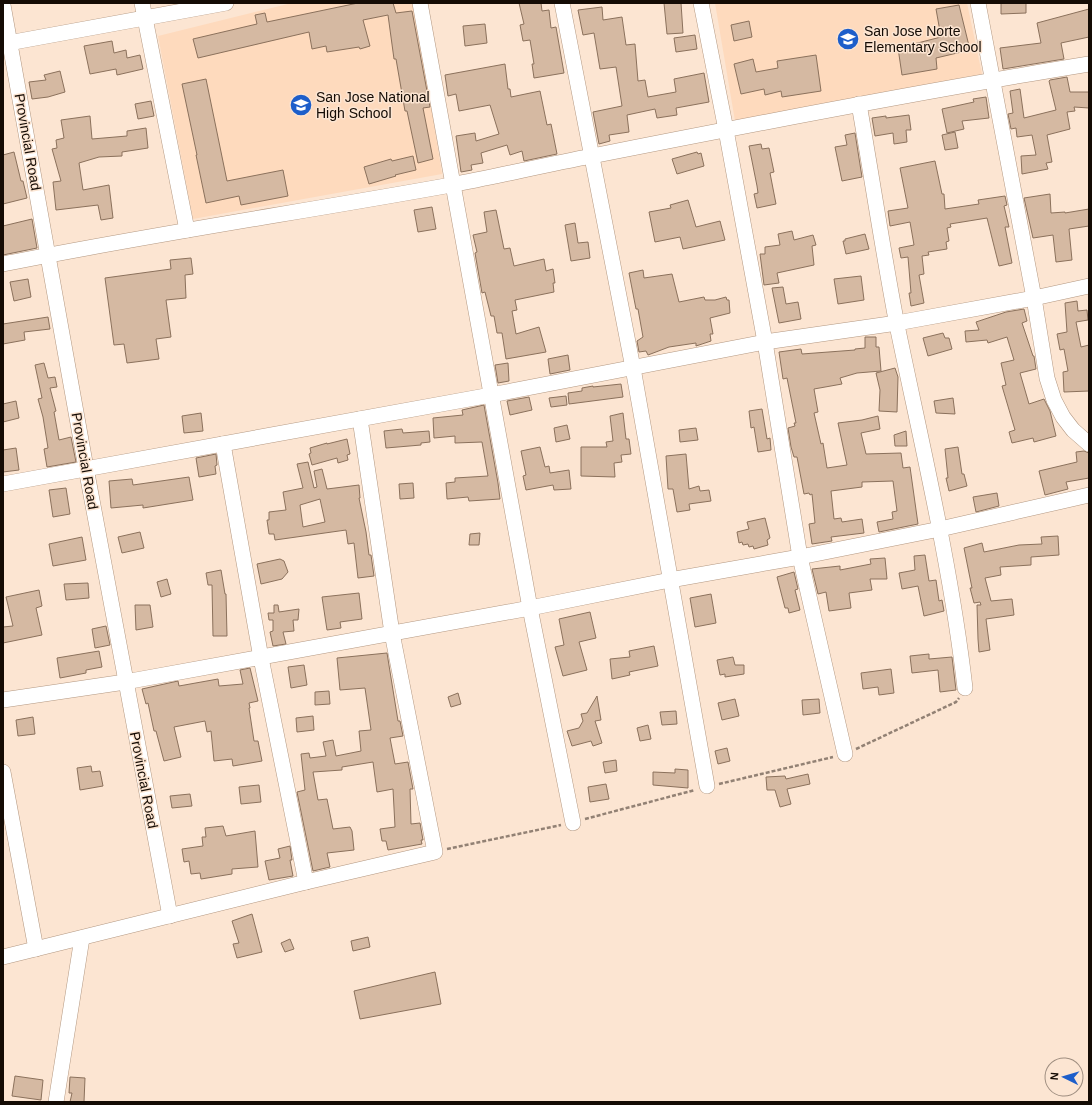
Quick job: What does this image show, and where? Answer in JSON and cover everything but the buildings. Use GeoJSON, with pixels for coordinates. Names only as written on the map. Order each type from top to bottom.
{"type":"FeatureCollection","features":[{"type":"Feature","properties":{"kind":"street"},"geometry":{"type":"LineString","coordinates":[[142,3],[187,230]]}},
{"type":"Feature","properties":{"kind":"street"},"geometry":{"type":"LineString","coordinates":[[7,43],[226,3]]}},
{"type":"Feature","properties":{"kind":"street"},"geometry":{"type":"LineString","coordinates":[[420,3],[530,608],[573,822]]}},
{"type":"Feature","properties":{"kind":"street"},"geometry":{"type":"LineString","coordinates":[[562,3],[633,368],[707,786]]}},
{"type":"Feature","properties":{"kind":"street"},"geometry":{"type":"LineString","coordinates":[[701,3],[765,342],[800,557],[845,754]]}},
{"type":"Feature","properties":{"kind":"street"},"geometry":{"type":"LineString","coordinates":[[978,3],[1048,378],[1054,400],[1063,417],[1072,430],[1089,444]]}},
{"type":"Feature","properties":{"kind":"street","name":"Provincial Road"},"geometry":{"type":"LineString","coordinates":[[3,5],[7,43],[125,682],[170,916]]}},
{"type":"Feature","properties":{"kind":"street"},"geometry":{"type":"LineString","coordinates":[[3,264],[187,230],[452,185],[859,104],[1089,64]]}},
{"type":"Feature","properties":{"kind":"street"},"geometry":{"type":"LineString","coordinates":[[859,104],[897,323],[940,529],[965,688]]}},
{"type":"Feature","properties":{"kind":"street"},"geometry":{"type":"LineString","coordinates":[[3,484],[491,395],[765,342],[897,323],[1034,298],[1089,286]]}},
{"type":"Feature","properties":{"kind":"street"},"geometry":{"type":"LineString","coordinates":[[3,957],[434,852],[392,633],[360,419]]}},
{"type":"Feature","properties":{"kind":"street"},"geometry":{"type":"LineString","coordinates":[[223,444],[260,658],[306,882]]}},
{"type":"Feature","properties":{"kind":"street"},"geometry":{"type":"LineString","coordinates":[[3,700],[125,682],[530,608],[940,529],[1089,495]]}},
{"type":"Feature","properties":{"kind":"street"},"geometry":{"type":"LineString","coordinates":[[3,772],[36,949]]}},
{"type":"Feature","properties":{"kind":"street"},"geometry":{"type":"LineString","coordinates":[[56,1102],[82,938]]}},
{"type":"Feature","properties":{"kind":"shaded area","name":"San Jose National High School"},"geometry":{"type":"Polygon","coordinates":[[[292,3],[415,3],[442,174],[193,219],[158,36],[292,3]]]}},
{"type":"Feature","properties":{"kind":"shaded area","name":"San Jose Norte Elementary School"},"geometry":{"type":"Polygon","coordinates":[[[715,3],[967,3],[982,74],[735,121],[715,3]]]}},
{"type":"Feature","properties":{"kind":"place","name":"San Jose Norte Elementary School"},"geometry":{"type":"Point","coordinates":[848,39]}},
{"type":"Feature","properties":{"kind":"place","name":"San Jose National High School"},"geometry":{"type":"Point","coordinates":[301,105]}}]}
